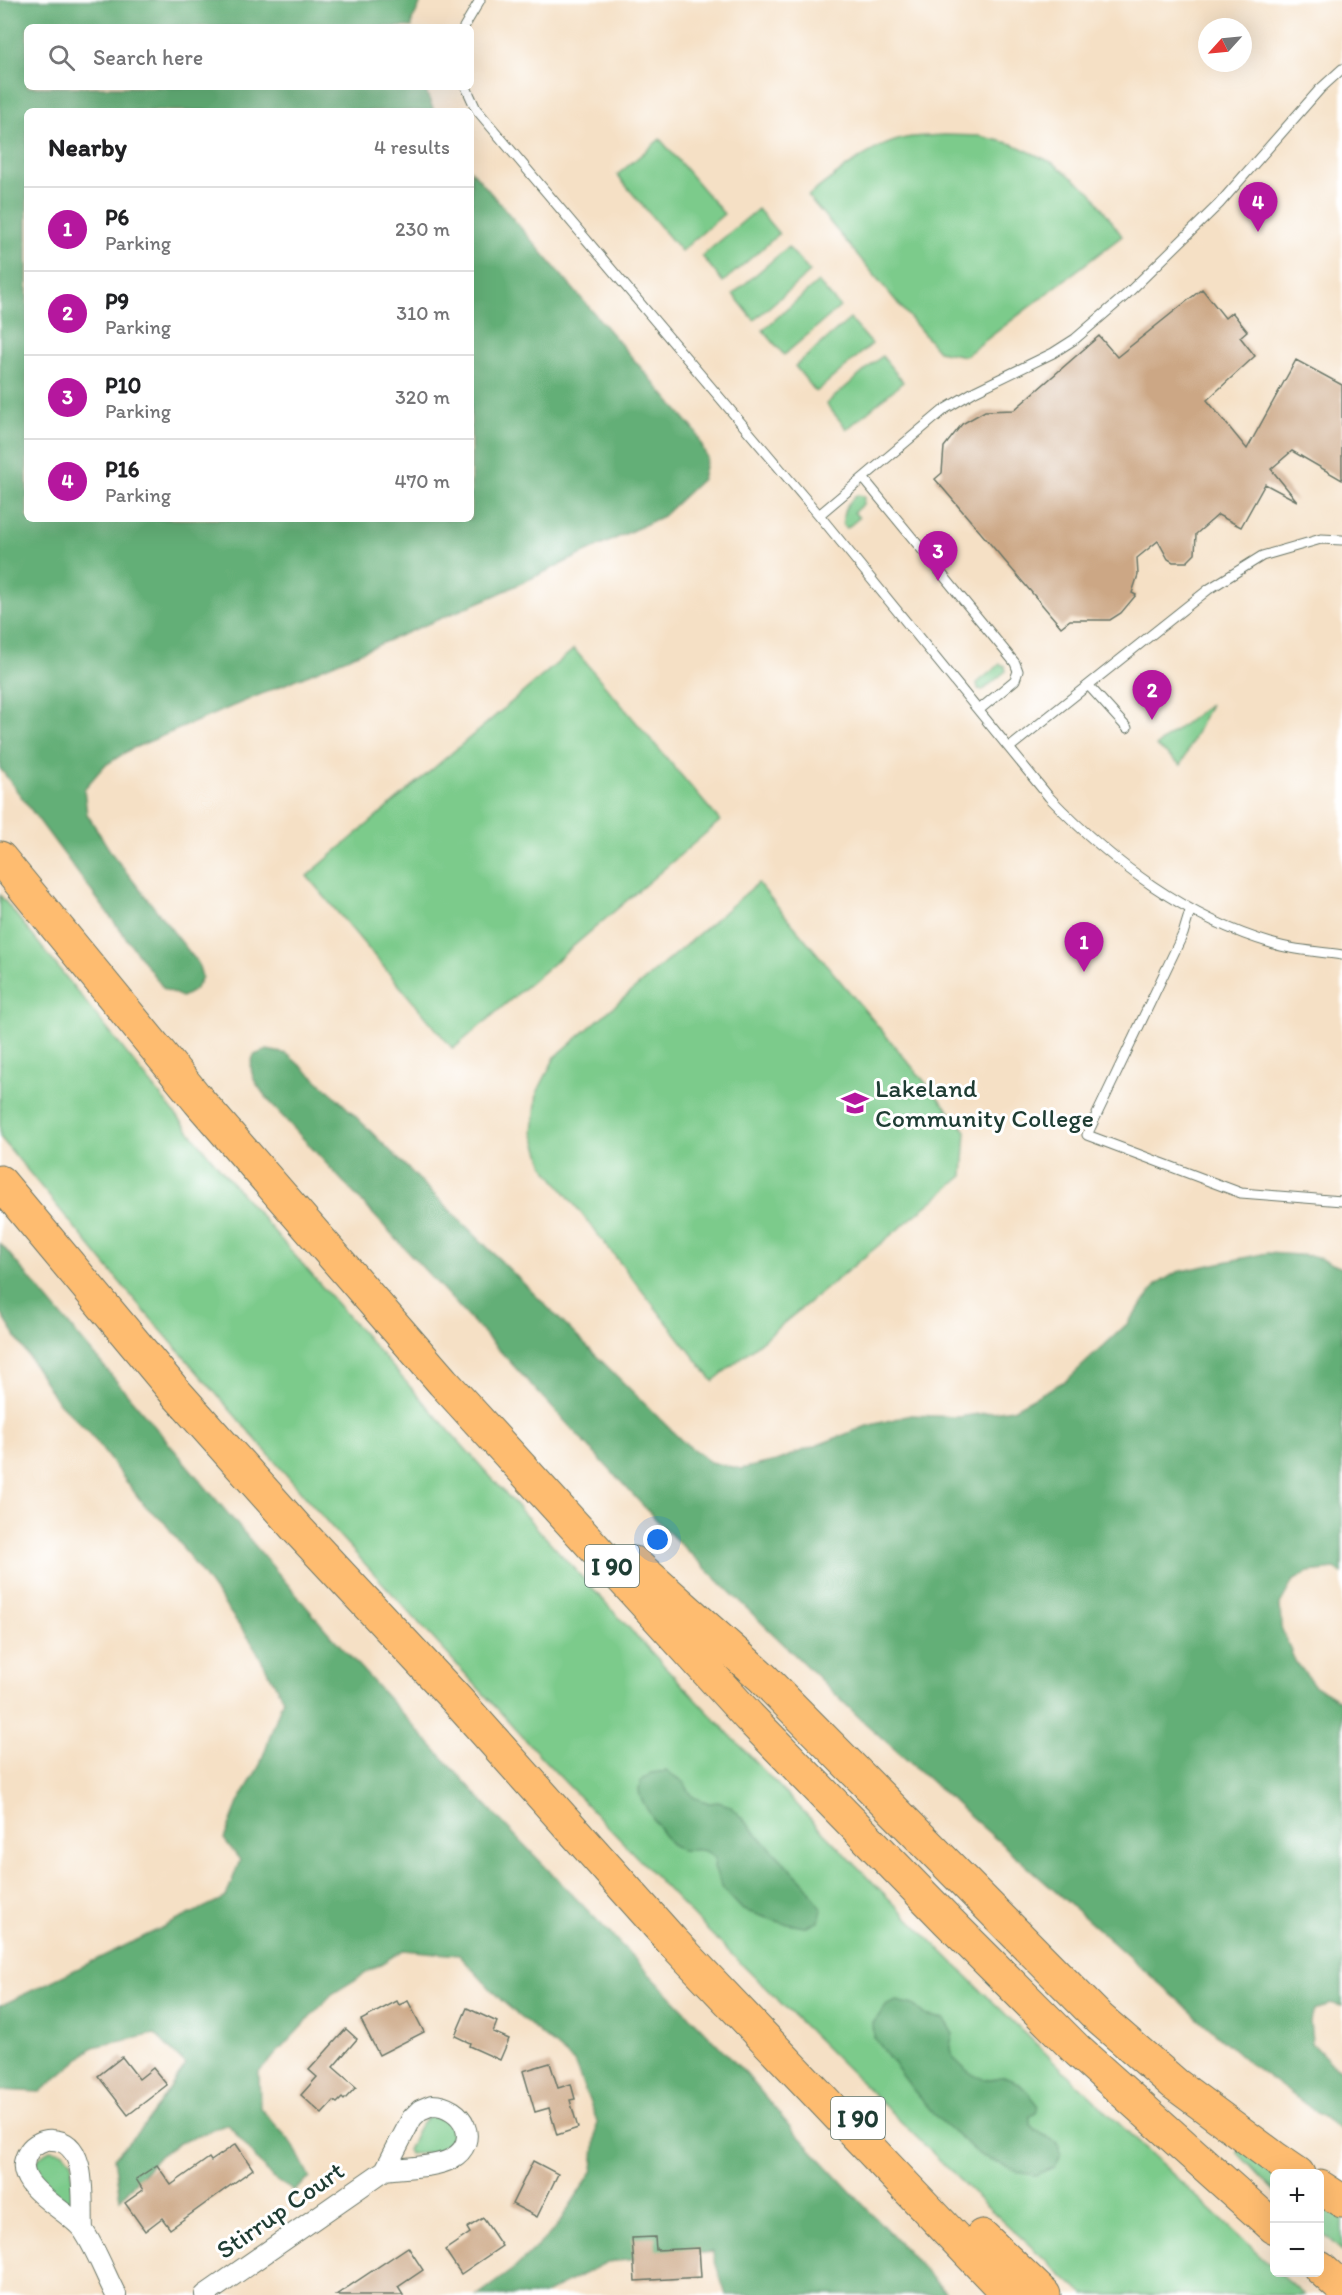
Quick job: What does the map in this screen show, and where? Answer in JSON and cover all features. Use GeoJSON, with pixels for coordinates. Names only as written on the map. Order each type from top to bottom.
{"type":"FeatureCollection","features":[{"type":"Feature","properties":{"kind":"highway","name":"I 90"},"geometry":{"type":"LineString","coordinates":[[0,858],[199,1101],[443,1382],[749,1717],[1078,2051],[1271,2223]]}},
{"type":"Feature","properties":{"kind":"highway","name":"I 90"},"geometry":{"type":"LineString","coordinates":[[0,1182],[176,1393],[299,1531],[456,1699],[672,1941],[1044,2295]]}},
{"type":"Feature","properties":{"kind":"highway"},"geometry":{"type":"LineString","coordinates":[[505,1448],[762,1677],[1100,2019],[1175,2084],[1291,2169]]}},
{"type":"Feature","properties":{"kind":"highway"},"geometry":{"type":"LineString","coordinates":[[672,1941],[1010,2295]]}},
{"type":"Feature","properties":{"kind":"highway"},"geometry":{"type":"LineString","coordinates":[[1324,2190],[1342,2201]]}},
{"type":"Feature","properties":{"kind":"highway"},"geometry":{"type":"LineString","coordinates":[[1324,2272],[1342,2288]]}},
{"type":"Feature","properties":{"kind":"street","name":"Stirrup Court"},"geometry":{"type":"LineString","coordinates":[[205,2295],[385,2170]]}},
{"type":"Feature","properties":{"kind":"street"},"geometry":{"type":"LineString","coordinates":[[82,2229],[116,2295]]}},
{"type":"Feature","properties":{"kind":"lane"},"geometry":{"type":"LineString","coordinates":[[466,24],[480,0]]}},
{"type":"Feature","properties":{"kind":"lane"},"geometry":{"type":"LineString","coordinates":[[819,515],[945,409],[975,391],[1053,353],[1075,339],[1126,295],[1219,204],[1320,89],[1342,69]]}},
{"type":"Feature","properties":{"kind":"lane"},"geometry":{"type":"LineString","coordinates":[[467,90],[476,109],[819,515],[1049,797],[1083,832],[1118,862],[1190,911],[1275,945],[1342,955]]}},
{"type":"Feature","properties":{"kind":"lane"},"geometry":{"type":"LineString","coordinates":[[864,479],[1015,663],[1018,671],[1015,680],[979,710]]}},
{"type":"Feature","properties":{"kind":"lane"},"geometry":{"type":"LineString","coordinates":[[1009,748],[1209,590],[1262,556],[1321,539],[1342,540]]}},
{"type":"Feature","properties":{"kind":"lane"},"geometry":{"type":"LineString","coordinates":[[1089,686],[1127,728]]}},
{"type":"Feature","properties":{"kind":"lane"},"geometry":{"type":"LineString","coordinates":[[1190,911],[1183,934],[1087,1135],[1241,1193],[1342,1201]]}},
{"type":"Feature","properties":{"kind":"green space"},"geometry":{"type":"Polygon","coordinates":[[[0,0],[422,0],[412,24],[24,24],[24,90],[425,90],[433,108],[24,108],[24,522],[474,522],[474,173],[696,432],[707,458],[702,479],[663,516],[496,595],[129,750],[104,766],[84,789],[87,814],[112,854],[198,963],[202,977],[195,990],[182,997],[164,989],[0,768],[0,0]]]}},
{"type":"Feature","properties":{"kind":"green space"},"geometry":{"type":"Polygon","coordinates":[[[920,136],[980,136],[1013,144],[1053,163],[1091,192],[1122,236],[965,356],[938,351],[808,196],[854,162],[893,141],[920,136]]]}},
{"type":"Feature","properties":{"kind":"green space"},"geometry":{"type":"Polygon","coordinates":[[[660,139],[724,214],[681,251],[617,175],[660,139]]]}},
{"type":"Feature","properties":{"kind":"green space"},"geometry":{"type":"Polygon","coordinates":[[[758,209],[779,234],[723,282],[702,256],[758,209]]]}},
{"type":"Feature","properties":{"kind":"green space"},"geometry":{"type":"Polygon","coordinates":[[[788,247],[810,272],[754,320],[733,294],[788,247]]]}},
{"type":"Feature","properties":{"kind":"green space"},"geometry":{"type":"Polygon","coordinates":[[[818,282],[840,307],[784,355],[763,330],[818,282]]]}},
{"type":"Feature","properties":{"kind":"green space"},"geometry":{"type":"Polygon","coordinates":[[[850,319],[872,344],[816,392],[795,366],[850,319]]]}},
{"type":"Feature","properties":{"kind":"green space"},"geometry":{"type":"Polygon","coordinates":[[[882,356],[903,382],[847,429],[826,404],[882,356]]]}},
{"type":"Feature","properties":{"kind":"green space"},"geometry":{"type":"Polygon","coordinates":[[[857,495],[864,498],[863,504],[854,512],[859,518],[847,528],[843,525],[844,512],[847,505],[857,495]]]}},
{"type":"Feature","properties":{"kind":"green space"},"geometry":{"type":"Polygon","coordinates":[[[574,649],[720,821],[453,1049],[307,876],[574,649]]]}},
{"type":"Feature","properties":{"kind":"green space"},"geometry":{"type":"Polygon","coordinates":[[[1000,664],[1005,666],[1006,671],[983,690],[978,689],[977,683],[1000,664]]]}},
{"type":"Feature","properties":{"kind":"green space"},"geometry":{"type":"Polygon","coordinates":[[[1210,704],[1181,765],[1156,746],[1210,704]]]}},
{"type":"Feature","properties":{"kind":"green space"},"geometry":{"type":"Polygon","coordinates":[[[758,883],[966,1131],[963,1176],[713,1381],[544,1166],[533,1132],[537,1093],[555,1057],[758,883]]]}},
{"type":"Feature","properties":{"kind":"green space"},"geometry":{"type":"Polygon","coordinates":[[[0,895],[190,1132],[270,1227],[429,1408],[632,1631],[735,1741],[947,1956],[1054,2062],[1270,2264],[1270,2277],[1284,2277],[1304,2295],[1084,2295],[978,2198],[698,1921],[544,1760],[336,1532],[133,1298],[0,1137],[0,895]]]}},
{"type":"Feature","properties":{"kind":"green space"},"geometry":{"type":"Polygon","coordinates":[[[267,1050],[287,1054],[334,1095],[681,1440],[710,1462],[741,1469],[776,1461],[867,1426],[911,1415],[958,1417],[1013,1409],[1067,1380],[1127,1324],[1156,1285],[1177,1272],[1267,1253],[1314,1256],[1342,1268],[1342,1574],[1335,1569],[1308,1572],[1293,1581],[1280,1604],[1281,1627],[1294,1659],[1314,1685],[1342,1702],[1342,2006],[1330,2003],[1315,2011],[1310,2021],[1312,2043],[1331,2063],[1342,2070],[1342,2131],[1248,2062],[864,1722],[662,1526],[274,1107],[256,1082],[251,1070],[254,1055],[267,1050]]]}},
{"type":"Feature","properties":{"kind":"green space"},"geometry":{"type":"Polygon","coordinates":[[[0,1243],[326,1630],[501,1821],[747,2075],[791,2128],[948,2295],[726,2295],[712,2252],[607,2262],[543,2295],[478,2295],[516,2267],[555,2229],[593,2170],[597,2121],[574,2062],[502,2001],[459,1955],[403,1950],[332,1994],[259,2072],[260,2108],[292,2143],[310,2178],[294,2191],[272,2178],[228,2124],[179,2143],[160,2155],[120,2199],[114,2158],[145,2124],[186,2065],[155,2034],[93,2047],[40,2092],[0,2090],[0,2006],[226,1897],[240,1860],[224,1839],[238,1803],[260,1765],[283,1699],[251,1641],[165,1523],[144,1505],[89,1432],[57,1401],[0,1312],[0,1243]]]}},
{"type":"Feature","properties":{"kind":"green space"},"geometry":{"type":"Polygon","coordinates":[[[667,1771],[684,1783],[693,1797],[709,1803],[718,1802],[730,1806],[806,1885],[822,1910],[818,1922],[804,1927],[743,1910],[723,1889],[714,1868],[715,1858],[710,1853],[680,1849],[671,1843],[648,1812],[639,1791],[641,1781],[651,1773],[667,1771]]]}},
{"type":"Feature","properties":{"kind":"green space"},"geometry":{"type":"Polygon","coordinates":[[[897,2001],[913,2005],[925,2015],[944,2019],[953,2034],[951,2053],[959,2064],[971,2073],[983,2078],[1009,2078],[1027,2091],[1039,2106],[1036,2113],[1030,2116],[1030,2123],[1035,2130],[1058,2143],[1060,2155],[1055,2167],[1036,2175],[1022,2173],[980,2155],[933,2114],[874,2037],[873,2023],[887,2005],[897,2001]]]}},
{"type":"Feature","properties":{"kind":"green space"},"geometry":{"type":"Polygon","coordinates":[[[440,2115],[451,2122],[454,2140],[444,2150],[410,2154],[408,2150],[418,2129],[428,2117],[440,2115]]]}},
{"type":"Feature","properties":{"kind":"green space"},"geometry":{"type":"Polygon","coordinates":[[[1243,2146],[1270,2170],[1270,2187],[1237,2152],[1243,2146]]]}},
{"type":"Feature","properties":{"kind":"green space"},"geometry":{"type":"Polygon","coordinates":[[[50,2150],[63,2152],[72,2162],[73,2199],[70,2202],[59,2197],[44,2185],[35,2171],[40,2157],[50,2150]]]}},
{"type":"Feature","properties":{"kind":"green space"},"geometry":{"type":"Polygon","coordinates":[[[1324,2200],[1342,2211],[1342,2251],[1324,2235],[1324,2200]]]}},
{"type":"Feature","properties":{"kind":"building"},"geometry":{"type":"Polygon","coordinates":[[[1202,289],[1225,318],[1232,312],[1247,331],[1240,337],[1255,356],[1207,400],[1247,449],[1296,360],[1342,385],[1342,480],[1292,451],[1271,469],[1297,501],[1265,484],[1241,527],[1218,515],[1196,534],[1195,554],[1187,562],[1173,562],[1168,559],[1158,541],[1137,558],[1138,575],[1132,593],[1136,595],[1121,613],[1110,620],[1070,620],[1061,627],[935,479],[942,473],[944,447],[962,424],[985,411],[1014,410],[1099,336],[1117,357],[1202,289]]]}},
{"type":"Feature","properties":{"kind":"building"},"geometry":{"type":"Polygon","coordinates":[[[397,2001],[399,2005],[408,2001],[424,2032],[379,2055],[361,2020],[397,2001]]]}},
{"type":"Feature","properties":{"kind":"building"},"geometry":{"type":"Polygon","coordinates":[[[467,2008],[497,2022],[493,2032],[509,2039],[500,2060],[469,2046],[470,2043],[455,2036],[467,2008]]]}},
{"type":"Feature","properties":{"kind":"building"},"geometry":{"type":"Polygon","coordinates":[[[346,2029],[357,2039],[333,2067],[356,2087],[344,2100],[342,2098],[337,2103],[334,2101],[322,2114],[301,2095],[317,2077],[309,2070],[346,2029]]]}},
{"type":"Feature","properties":{"kind":"building"},"geometry":{"type":"Polygon","coordinates":[[[122,2057],[139,2079],[153,2068],[167,2085],[128,2115],[98,2076],[122,2057]]]}},
{"type":"Feature","properties":{"kind":"building"},"geometry":{"type":"Polygon","coordinates":[[[550,2063],[558,2088],[571,2084],[575,2099],[570,2100],[578,2128],[557,2135],[549,2108],[535,2112],[523,2071],[550,2063]]]}},
{"type":"Feature","properties":{"kind":"building"},"geometry":{"type":"Polygon","coordinates":[[[236,2144],[253,2169],[170,2229],[162,2218],[145,2231],[125,2203],[143,2190],[136,2179],[157,2165],[171,2185],[209,2158],[211,2161],[236,2144]]]}},
{"type":"Feature","properties":{"kind":"building"},"geometry":{"type":"Polygon","coordinates":[[[533,2161],[558,2174],[537,2217],[512,2204],[533,2161]]]}},
{"type":"Feature","properties":{"kind":"building"},"geometry":{"type":"Polygon","coordinates":[[[483,2218],[502,2246],[461,2274],[445,2250],[470,2233],[467,2228],[483,2218]]]}},
{"type":"Feature","properties":{"kind":"building"},"geometry":{"type":"Polygon","coordinates":[[[655,2237],[656,2250],[699,2248],[701,2277],[635,2281],[632,2238],[655,2237]]]}},
{"type":"Feature","properties":{"kind":"building"},"geometry":{"type":"Polygon","coordinates":[[[408,2247],[423,2270],[398,2287],[403,2295],[336,2295],[408,2247]]]}},
{"type":"Feature","properties":{"kind":"place","name":"P16"},"geometry":{"type":"Point","coordinates":[1258,232]}},
{"type":"Feature","properties":{"kind":"place","name":"P10"},"geometry":{"type":"Point","coordinates":[938,581]}},
{"type":"Feature","properties":{"kind":"place","name":"P9"},"geometry":{"type":"Point","coordinates":[1152,720]}},
{"type":"Feature","properties":{"kind":"place","name":"P6"},"geometry":{"type":"Point","coordinates":[1084,972]}},
{"type":"Feature","properties":{"kind":"place","name":"Lakeland Community College"},"geometry":{"type":"Point","coordinates":[855,1103]}}]}
